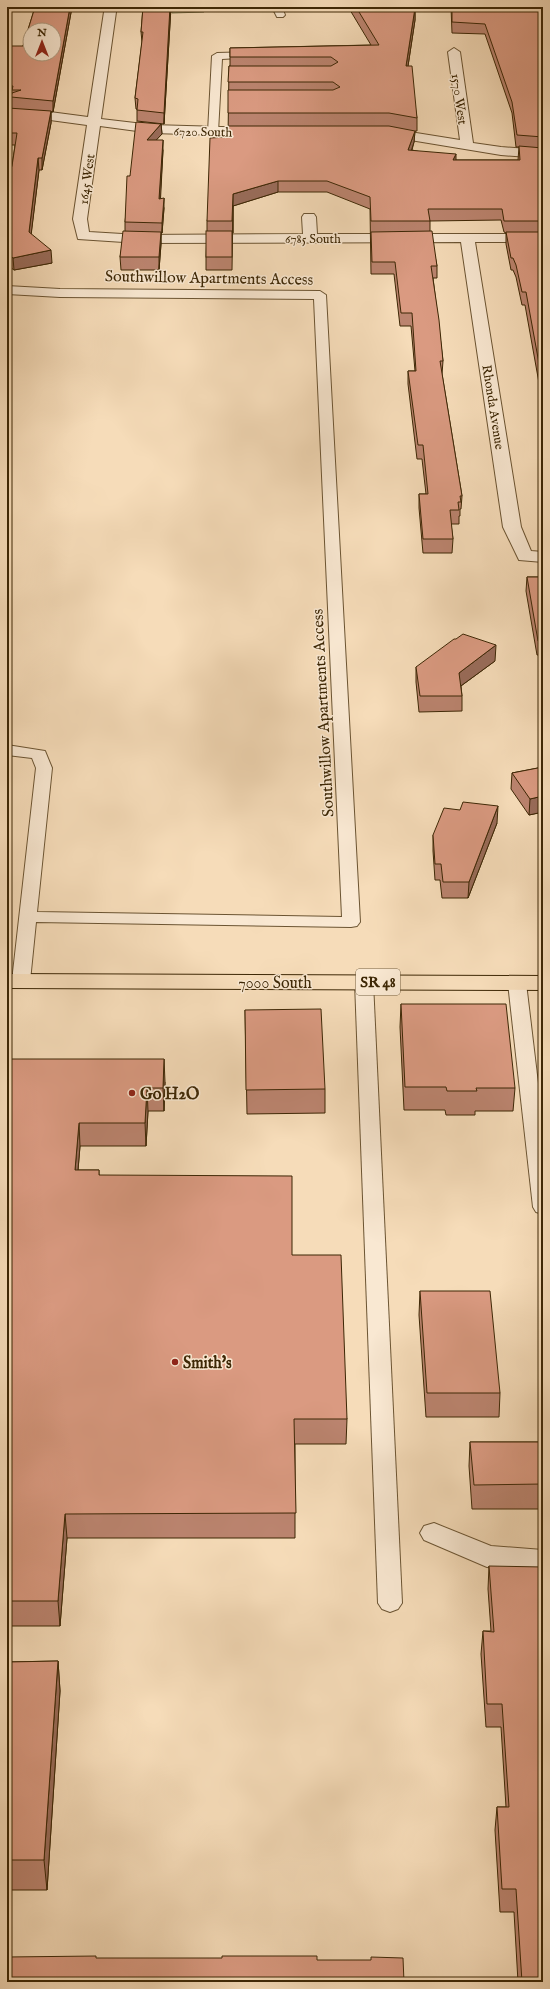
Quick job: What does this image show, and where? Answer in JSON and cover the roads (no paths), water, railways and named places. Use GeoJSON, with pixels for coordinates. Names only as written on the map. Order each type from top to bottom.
{"type":"FeatureCollection","features":[{"type":"Feature","properties":{"kind":"main road","name":"7000 South"},"geometry":{"type":"LineString","coordinates":[[14,981],[543,983]]}},
{"type":"Feature","properties":{"kind":"street","name":"1645 West"},"geometry":{"type":"LineString","coordinates":[[83,236],[80,219],[110,12]]}},
{"type":"Feature","properties":{"kind":"street","name":"1570 West"},"geometry":{"type":"LineString","coordinates":[[454,52],[467,145]]}},
{"type":"Feature","properties":{"kind":"street","name":"6720 South"},"geometry":{"type":"LineString","coordinates":[[7,114],[50,116],[152,129],[213,132],[268,132]]}},
{"type":"Feature","properties":{"kind":"street"},"geometry":{"type":"LineString","coordinates":[[369,132],[408,135],[501,151],[543,154]]}},
{"type":"Feature","properties":{"kind":"street"},"geometry":{"type":"LineString","coordinates":[[308,217],[310,238]]}},
{"type":"Feature","properties":{"kind":"street","name":"6785 South"},"geometry":{"type":"LineString","coordinates":[[83,236],[139,239],[543,238]]}},
{"type":"Feature","properties":{"kind":"street","name":"Rhonda Avenue"},"geometry":{"type":"LineString","coordinates":[[468,238],[512,527],[525,556],[543,557]]}},
{"type":"Feature","properties":{"kind":"street"},"geometry":{"type":"LineString","coordinates":[[434,1533],[487,1556],[517,1560],[543,1561]]}},
{"type":"Feature","properties":{"kind":"lane"},"geometry":{"type":"LineString","coordinates":[[213,132],[218,99],[219,74],[216,58],[220,55],[265,55]]}},
{"type":"Feature","properties":{"kind":"lane","name":"Southwillow Apartments Access"},"geometry":{"type":"LineString","coordinates":[[7,290],[60,294],[320,295],[351,922],[28,918]]}},
{"type":"Feature","properties":{"kind":"lane"},"geometry":{"type":"LineString","coordinates":[[7,750],[38,754],[44,768],[28,918],[14,981]]}},
{"type":"Feature","properties":{"kind":"lane"},"geometry":{"type":"LineString","coordinates":[[364,982],[390,1603]]}},
{"type":"Feature","properties":{"kind":"lane"},"geometry":{"type":"LineString","coordinates":[[517,983],[543,1207]]}},
{"type":"Feature","properties":{"kind":"place","name":"Go H2O"},"geometry":{"type":"Point","coordinates":[132,1093]}},
{"type":"Feature","properties":{"kind":"place","name":"Smith's"},"geometry":{"type":"Point","coordinates":[175,1362]}}]}
